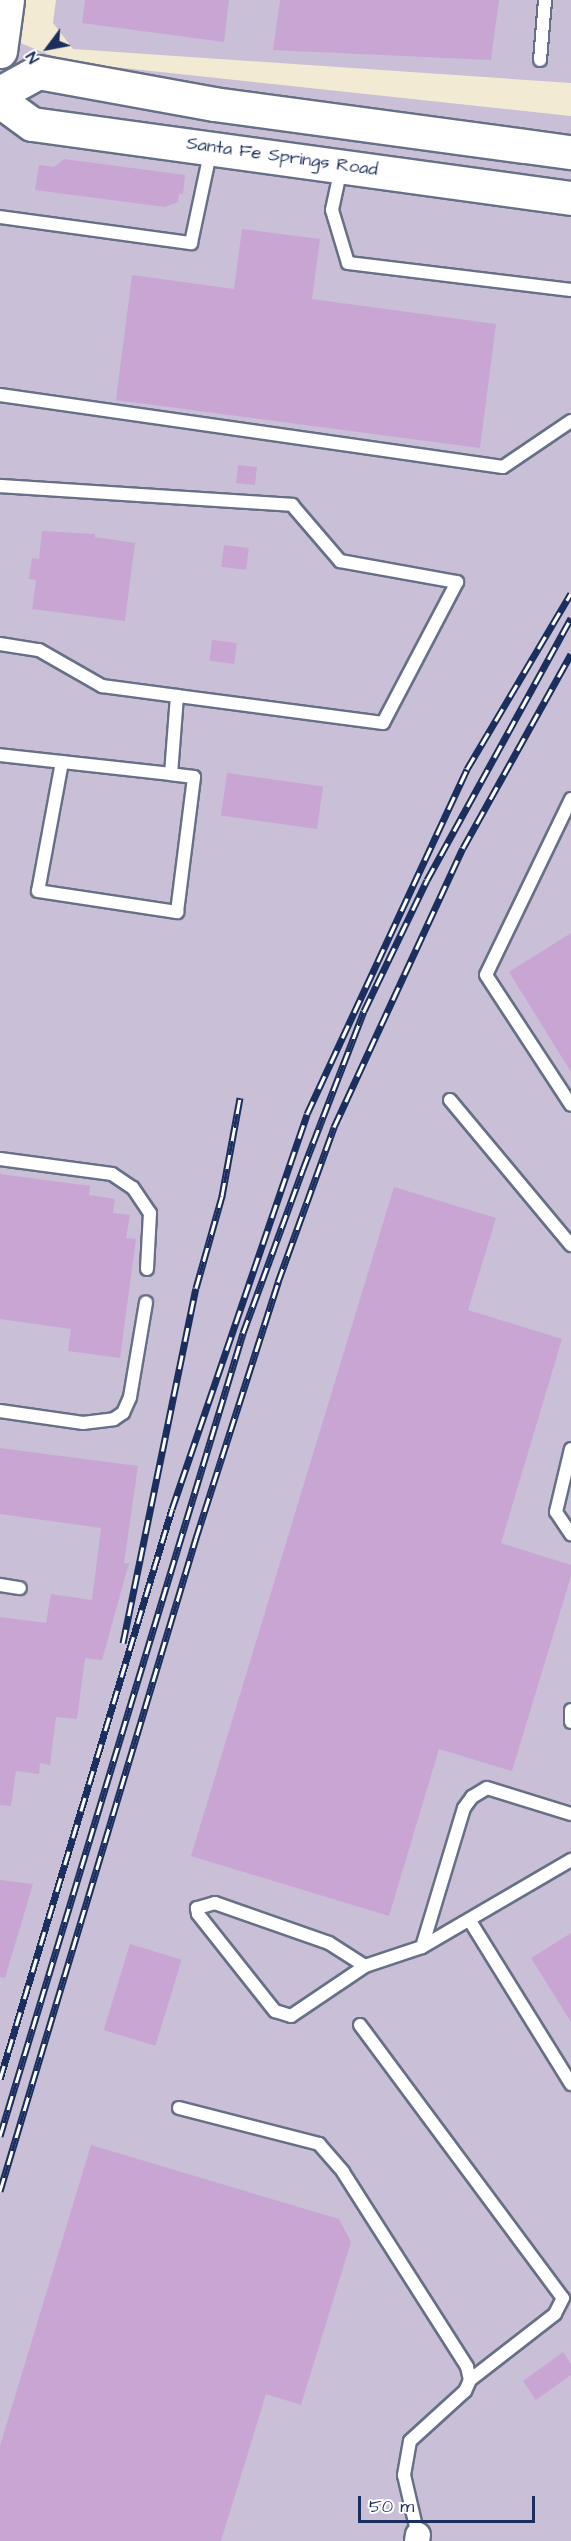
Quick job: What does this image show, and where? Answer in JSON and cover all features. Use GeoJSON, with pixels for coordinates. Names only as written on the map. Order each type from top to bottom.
{"type":"FeatureCollection","features":[{"type":"Feature","properties":{"kind":"main road"},"geometry":{"type":"LineString","coordinates":[[0,51],[7,0]]}},
{"type":"Feature","properties":{"kind":"main road"},"geometry":{"type":"LineString","coordinates":[[0,93],[38,72],[214,104],[571,152]]}},
{"type":"Feature","properties":{"kind":"main road","name":"Santa Fe Springs Road"},"geometry":{"type":"LineString","coordinates":[[0,101],[32,124],[571,198]]}},
{"type":"Feature","properties":{"kind":"main road"},"geometry":{"type":"LineString","coordinates":[[342,165],[350,123]]}},
{"type":"Feature","properties":{"kind":"lane"},"geometry":{"type":"LineString","coordinates":[[540,60],[545,0]]}},
{"type":"Feature","properties":{"kind":"lane"},"geometry":{"type":"LineString","coordinates":[[0,217],[191,243],[211,147]]}},
{"type":"Feature","properties":{"kind":"lane"},"geometry":{"type":"LineString","coordinates":[[342,165],[332,210],[348,263],[571,290]]}},
{"type":"Feature","properties":{"kind":"lane"},"geometry":{"type":"LineString","coordinates":[[0,395],[503,467],[571,421]]}},
{"type":"Feature","properties":{"kind":"lane"},"geometry":{"type":"LineString","coordinates":[[0,486],[292,505],[339,561],[457,582],[383,723],[102,686],[39,650],[0,644]]}},
{"type":"Feature","properties":{"kind":"lane"},"geometry":{"type":"LineString","coordinates":[[171,774],[177,696]]}},
{"type":"Feature","properties":{"kind":"lane"},"geometry":{"type":"LineString","coordinates":[[0,755],[171,774],[194,777],[177,912],[38,891],[62,762]]}},
{"type":"Feature","properties":{"kind":"lane"},"geometry":{"type":"LineString","coordinates":[[571,799],[565,825],[486,975],[571,1105]]}},
{"type":"Feature","properties":{"kind":"lane"},"geometry":{"type":"LineString","coordinates":[[450,1101],[571,1245]]}},
{"type":"Feature","properties":{"kind":"lane"},"geometry":{"type":"LineString","coordinates":[[0,1159],[112,1174],[133,1188],[150,1213],[147,1269]]}},
{"type":"Feature","properties":{"kind":"lane"},"geometry":{"type":"LineString","coordinates":[[0,1411],[83,1423],[114,1419],[123,1413],[130,1396],[146,1302]]}},
{"type":"Feature","properties":{"kind":"lane"},"geometry":{"type":"LineString","coordinates":[[571,1449],[556,1512],[571,1534]]}},
{"type":"Feature","properties":{"kind":"lane"},"geometry":{"type":"LineString","coordinates":[[0,1585],[20,1588]]}},
{"type":"Feature","properties":{"kind":"lane"},"geometry":{"type":"LineString","coordinates":[[571,1710],[571,1722]]}},
{"type":"Feature","properties":{"kind":"lane"},"geometry":{"type":"LineString","coordinates":[[422,1947],[465,1808],[472,1797],[487,1788],[571,1814]]}},
{"type":"Feature","properties":{"kind":"lane"},"geometry":{"type":"LineString","coordinates":[[365,1966],[329,1943],[225,1906],[205,1903],[197,1908],[198,1914],[254,1985],[283,2015],[300,2013],[365,1966],[422,1947],[571,1860]]}},
{"type":"Feature","properties":{"kind":"lane"},"geometry":{"type":"LineString","coordinates":[[470,1921],[571,2084]]}},
{"type":"Feature","properties":{"kind":"lane"},"geometry":{"type":"LineString","coordinates":[[360,2025],[563,2298],[555,2314],[470,2380],[465,2391],[410,2441],[404,2475],[417,2538]]}},
{"type":"Feature","properties":{"kind":"lane"},"geometry":{"type":"LineString","coordinates":[[179,2108],[318,2144],[343,2172],[467,2367],[470,2380]]}},
{"type":"Feature","properties":{"kind":"shaded area"},"geometry":{"type":"Polygon","coordinates":[[[56,0],[571,0],[571,83],[73,49],[53,23],[56,0]]]}},
{"type":"Feature","properties":{"kind":"shaded area"},"geometry":{"type":"Polygon","coordinates":[[[0,35],[68,62],[571,116],[571,2541],[0,2541],[0,35]]]}},
{"type":"Feature","properties":{"kind":"building"},"geometry":{"type":"Polygon","coordinates":[[[85,0],[229,0],[224,42],[82,23],[85,0]]]}},
{"type":"Feature","properties":{"kind":"building"},"geometry":{"type":"Polygon","coordinates":[[[280,0],[499,0],[491,60],[273,50],[280,0]]]}},
{"type":"Feature","properties":{"kind":"building"},"geometry":{"type":"Polygon","coordinates":[[[64,159],[185,175],[183,194],[179,194],[178,202],[165,207],[35,190],[39,165],[54,167],[64,159]]]}},
{"type":"Feature","properties":{"kind":"building"},"geometry":{"type":"Polygon","coordinates":[[[242,229],[320,239],[312,299],[496,324],[480,448],[116,400],[132,275],[234,289],[242,229]]]}},
{"type":"Feature","properties":{"kind":"building"},"geometry":{"type":"Polygon","coordinates":[[[238,465],[257,467],[255,485],[236,483],[238,465]]]}},
{"type":"Feature","properties":{"kind":"building"},"geometry":{"type":"Polygon","coordinates":[[[42,531],[95,534],[95,537],[135,543],[125,621],[32,609],[36,580],[29,579],[32,558],[39,559],[42,531]]]}},
{"type":"Feature","properties":{"kind":"building"},"geometry":{"type":"Polygon","coordinates":[[[224,545],[249,548],[246,570],[221,567],[224,545]]]}},
{"type":"Feature","properties":{"kind":"building"},"geometry":{"type":"Polygon","coordinates":[[[212,640],[237,643],[234,664],[209,661],[212,640]]]}},
{"type":"Feature","properties":{"kind":"building"},"geometry":{"type":"Polygon","coordinates":[[[227,773],[323,786],[317,829],[221,816],[227,773]]]}},
{"type":"Feature","properties":{"kind":"building"},"geometry":{"type":"Polygon","coordinates":[[[571,933],[571,1072],[509,972],[571,933]]]}},
{"type":"Feature","properties":{"kind":"building"},"geometry":{"type":"Polygon","coordinates":[[[0,1174],[90,1186],[89,1195],[115,1199],[113,1213],[130,1215],[126,1238],[136,1239],[120,1358],[68,1351],[71,1329],[0,1319],[0,1174]]]}},
{"type":"Feature","properties":{"kind":"building"},"geometry":{"type":"Polygon","coordinates":[[[394,1187],[496,1218],[468,1310],[562,1339],[501,1543],[571,1565],[571,1576],[512,1771],[439,1749],[389,1916],[191,1856],[394,1187]]]}},
{"type":"Feature","properties":{"kind":"building"},"geometry":{"type":"Polygon","coordinates":[[[0,1448],[138,1466],[124,1563],[129,1563],[102,1660],[85,1658],[77,1719],[56,1717],[50,1765],[40,1763],[39,1774],[16,1771],[11,1806],[0,1805],[0,1617],[46,1623],[51,1594],[92,1600],[101,1528],[0,1514],[0,1448]]]}},
{"type":"Feature","properties":{"kind":"building"},"geometry":{"type":"Polygon","coordinates":[[[0,1880],[33,1884],[5,1978],[0,1977],[0,1880]]]}},
{"type":"Feature","properties":{"kind":"building"},"geometry":{"type":"Polygon","coordinates":[[[571,1933],[571,2022],[531,1958],[571,1933]]]}},
{"type":"Feature","properties":{"kind":"building"},"geometry":{"type":"Polygon","coordinates":[[[130,1944],[182,1960],[155,2046],[104,2030],[130,1944]]]}},
{"type":"Feature","properties":{"kind":"building"},"geometry":{"type":"Polygon","coordinates":[[[91,2145],[339,2219],[351,2242],[301,2405],[266,2394],[221,2541],[0,2541],[0,2446],[91,2145]]]}},
{"type":"Feature","properties":{"kind":"building"},"geometry":{"type":"Polygon","coordinates":[[[563,2352],[571,2364],[571,2375],[536,2400],[523,2381],[563,2352]]]}},
{"type":"Feature","properties":{"kind":"railway"},"geometry":{"type":"LineString","coordinates":[[0,2079],[172,1509],[307,1114],[467,769],[571,593]]}},
{"type":"Feature","properties":{"kind":"railway"},"geometry":{"type":"LineString","coordinates":[[0,2136],[243,1333],[303,1169],[364,1011],[427,880],[571,618]]}},
{"type":"Feature","properties":{"kind":"railway"},"geometry":{"type":"LineString","coordinates":[[0,2191],[196,1538],[278,1282],[334,1127],[463,848],[571,654]]}},
{"type":"Feature","properties":{"kind":"railway"},"geometry":{"type":"LineString","coordinates":[[123,1643],[196,1288],[222,1196],[240,1098]]}}]}
